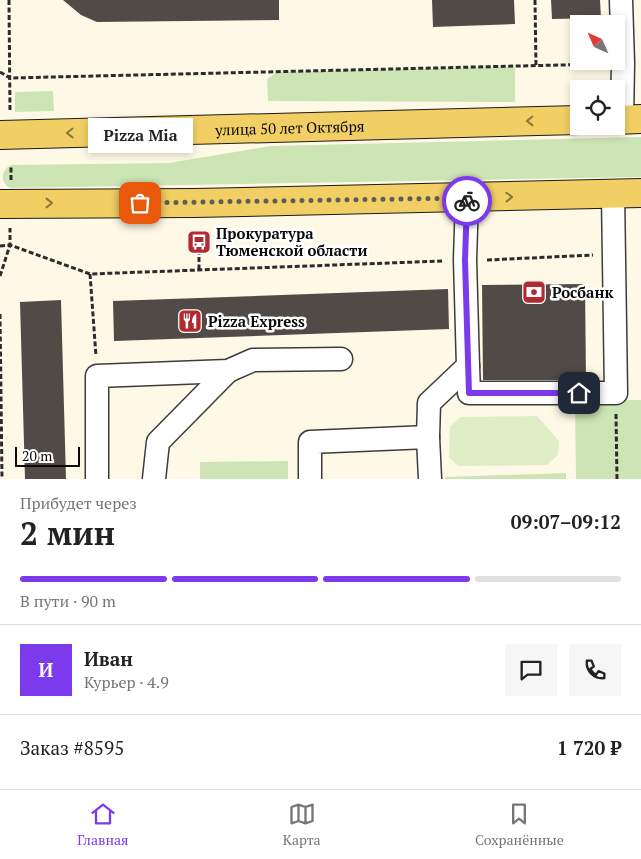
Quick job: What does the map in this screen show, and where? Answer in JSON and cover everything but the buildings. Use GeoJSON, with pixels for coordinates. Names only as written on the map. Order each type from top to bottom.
{"type":"FeatureCollection","features":[{"type":"Feature","properties":{"kind":"main road","name":"улица 50 лет Октября"},"geometry":{"type":"LineString","coordinates":[[5,125],[570,120]]}},
{"type":"Feature","properties":{"kind":"main road"},"geometry":{"type":"LineString","coordinates":[[7,206],[641,193]]}},
{"type":"Feature","properties":{"kind":"lane"},"geometry":{"type":"LineString","coordinates":[[621,0],[621,15]]}},
{"type":"Feature","properties":{"kind":"lane"},"geometry":{"type":"LineString","coordinates":[[623,70],[626,120]]}},
{"type":"Feature","properties":{"kind":"lane"},"geometry":{"type":"LineString","coordinates":[[467,198],[465,260],[469,393],[616,393],[613,194]]}},
{"type":"Feature","properties":{"kind":"lane"},"geometry":{"type":"LineString","coordinates":[[96,479],[97,376],[228,371],[254,360],[341,359]]}},
{"type":"Feature","properties":{"kind":"lane"},"geometry":{"type":"LineString","coordinates":[[430,479],[429,403],[468,366]]}},
{"type":"Feature","properties":{"kind":"lane"},"geometry":{"type":"LineString","coordinates":[[154,479],[158,442],[228,371]]}},
{"type":"Feature","properties":{"kind":"lane"},"geometry":{"type":"LineString","coordinates":[[310,479],[310,442],[428,437]]}},
{"type":"Feature","properties":{"kind":"path"},"geometry":{"type":"LineString","coordinates":[[5,125],[10,78],[9,0]]}},
{"type":"Feature","properties":{"kind":"path"},"geometry":{"type":"LineString","coordinates":[[535,0],[536,66]]}},
{"type":"Feature","properties":{"kind":"path"},"geometry":{"type":"LineString","coordinates":[[0,72],[10,78],[570,65]]}},
{"type":"Feature","properties":{"kind":"path"},"geometry":{"type":"LineString","coordinates":[[0,276],[10,245],[7,206],[11,166]]}},
{"type":"Feature","properties":{"kind":"path"},"geometry":{"type":"LineString","coordinates":[[199,242],[199,270]]}},
{"type":"Feature","properties":{"kind":"path"},"geometry":{"type":"LineString","coordinates":[[0,246],[10,245],[90,274],[614,254]]}},
{"type":"Feature","properties":{"kind":"path"},"geometry":{"type":"LineString","coordinates":[[90,274],[97,376]]}},
{"type":"Feature","properties":{"kind":"path"},"geometry":{"type":"LineString","coordinates":[[0,314],[2,479]]}},
{"type":"Feature","properties":{"kind":"path"},"geometry":{"type":"LineString","coordinates":[[616,393],[617,479]]}},
{"type":"Feature","properties":{"kind":"green space"},"geometry":{"type":"Polygon","coordinates":[[[515,67],[515,102],[268,101],[267,79],[277,72],[515,67]]]}},
{"type":"Feature","properties":{"kind":"green space"},"geometry":{"type":"Polygon","coordinates":[[[53,91],[54,111],[15,112],[15,92],[53,91]]]}},
{"type":"Feature","properties":{"kind":"green space"},"geometry":{"type":"Polygon","coordinates":[[[641,137],[641,177],[11,188],[3,180],[3,173],[11,165],[169,163],[271,146],[641,137]]]}},
{"type":"Feature","properties":{"kind":"green space"},"geometry":{"type":"Polygon","coordinates":[[[641,400],[641,479],[576,479],[575,401],[641,400]]]}},
{"type":"Feature","properties":{"kind":"green space"},"geometry":{"type":"Polygon","coordinates":[[[537,416],[559,441],[558,455],[547,465],[458,466],[449,457],[450,426],[461,417],[537,416]]]}},
{"type":"Feature","properties":{"kind":"green space"},"geometry":{"type":"Polygon","coordinates":[[[288,461],[288,479],[200,479],[200,462],[288,461]]]}},
{"type":"Feature","properties":{"kind":"green space"},"geometry":{"type":"Polygon","coordinates":[[[566,473],[566,479],[445,479],[445,477],[566,473]]]}},
{"type":"Feature","properties":{"kind":"way so far"},"geometry":{"type":"LineString","coordinates":[[140,203],[467,198],[467,201]]}},
{"type":"Feature","properties":{"kind":"place","name":"Pizza Mia"},"geometry":{"type":"Point","coordinates":[140,203]}},
{"type":"Feature","properties":{"kind":"place","name":"Прокуратура Тюменской области"},"geometry":{"type":"Point","coordinates":[199,242]}},
{"type":"Feature","properties":{"kind":"place","name":"Росбанк"},"geometry":{"type":"Point","coordinates":[534,292]}},
{"type":"Feature","properties":{"kind":"place","name":"Pizza Express"},"geometry":{"type":"Point","coordinates":[190,321]}},
{"type":"Feature","properties":{"kind":"route"},"geometry":{"type":"LineString","coordinates":[[467,201],[465,260],[469,393],[579,393]]}}]}
